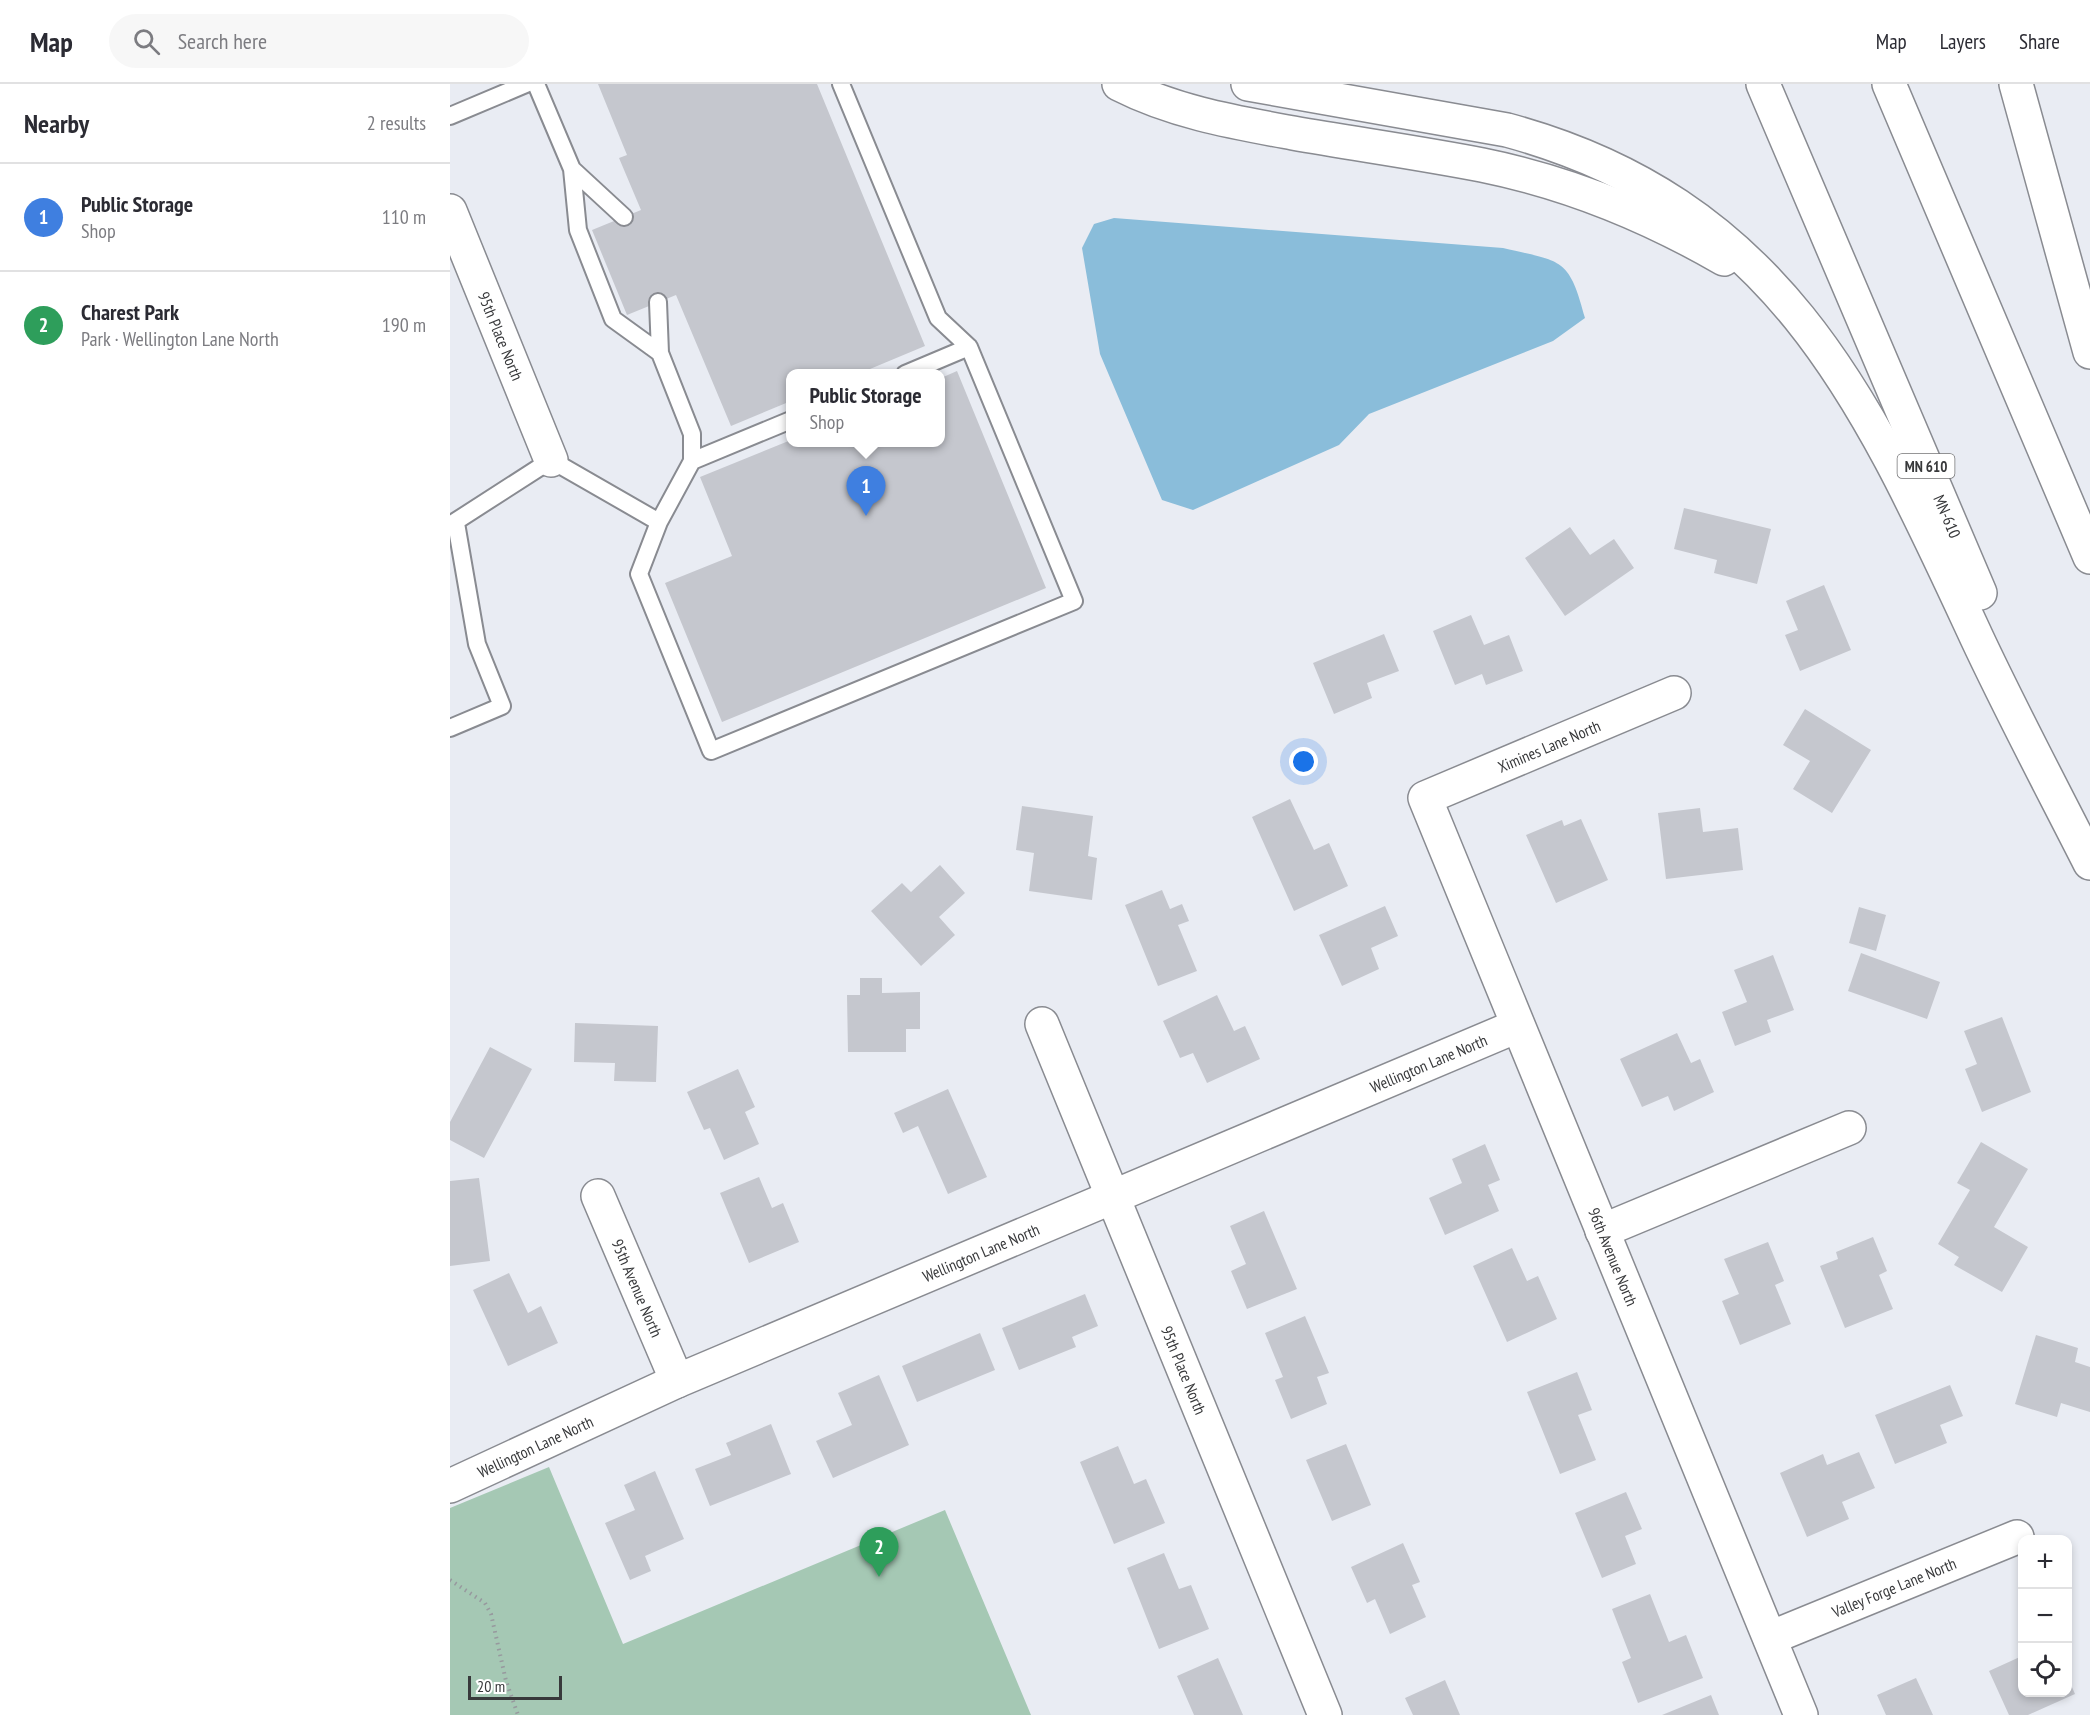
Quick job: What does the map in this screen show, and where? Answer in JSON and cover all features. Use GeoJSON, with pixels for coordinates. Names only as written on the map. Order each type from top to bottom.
{"type":"FeatureCollection","features":[{"type":"Feature","properties":{"kind":"main road"},"geometry":{"type":"LineString","coordinates":[[1119,84],[1140,95],[1197,115],[1484,166],[1572,190],[1693,242],[1788,302]]}},
{"type":"Feature","properties":{"kind":"main road"},"geometry":{"type":"LineString","coordinates":[[1248,84],[1507,130],[1581,153],[1641,182],[1690,212],[1754,266],[1788,302],[1828,356],[1881,438],[2090,863]]}},
{"type":"Feature","properties":{"kind":"main road","name":"MN-610"},"geometry":{"type":"LineString","coordinates":[[1763,84],[2090,849]]}},
{"type":"Feature","properties":{"kind":"main road"},"geometry":{"type":"LineString","coordinates":[[1890,84],[2090,556]]}},
{"type":"Feature","properties":{"kind":"main road"},"geometry":{"type":"LineString","coordinates":[[2016,84],[2090,352]]}},
{"type":"Feature","properties":{"kind":"main road","name":"95th Place North"},"geometry":{"type":"LineString","coordinates":[[450,211],[551,460]]}},
{"type":"Feature","properties":{"kind":"main road","name":"Ximines Lane North"},"geometry":{"type":"LineString","coordinates":[[1425,798],[1674,693]]}},
{"type":"Feature","properties":{"kind":"main road","name":"96th Avenue North"},"geometry":{"type":"LineString","coordinates":[[1425,798],[1516,1026],[1801,1715]]}},
{"type":"Feature","properties":{"kind":"main road","name":"95th Place North"},"geometry":{"type":"LineString","coordinates":[[1042,1024],[1325,1715]]}},
{"type":"Feature","properties":{"kind":"main road","name":"Wellington Lane North"},"geometry":{"type":"LineString","coordinates":[[450,1486],[677,1381],[1516,1026]]}},
{"type":"Feature","properties":{"kind":"main road"},"geometry":{"type":"LineString","coordinates":[[1602,1231],[1849,1128]]}},
{"type":"Feature","properties":{"kind":"main road","name":"95th Avenue North"},"geometry":{"type":"LineString","coordinates":[[598,1196],[677,1381]]}},
{"type":"Feature","properties":{"kind":"main road","name":"Valley Forge Lane North"},"geometry":{"type":"LineString","coordinates":[[1770,1638],[2017,1537]]}},
{"type":"Feature","properties":{"kind":"lane"},"geometry":{"type":"LineString","coordinates":[[450,116],[526,84]]}},
{"type":"Feature","properties":{"kind":"lane"},"geometry":{"type":"LineString","coordinates":[[536,84],[572,169],[578,230],[613,319],[660,353]]}},
{"type":"Feature","properties":{"kind":"lane"},"geometry":{"type":"LineString","coordinates":[[658,302],[660,353],[692,434],[692,461],[659,522],[639,574],[711,751],[1074,601],[969,347],[938,318],[841,84]]}},
{"type":"Feature","properties":{"kind":"lane"},"geometry":{"type":"LineString","coordinates":[[572,169],[624,217]]}},
{"type":"Feature","properties":{"kind":"lane"},"geometry":{"type":"LineString","coordinates":[[917,369],[969,347]]}},
{"type":"Feature","properties":{"kind":"lane"},"geometry":{"type":"LineString","coordinates":[[692,461],[786,422]]}},
{"type":"Feature","properties":{"kind":"lane"},"geometry":{"type":"LineString","coordinates":[[450,728],[502,706],[477,644],[453,524],[551,460],[659,522]]}},
{"type":"Feature","properties":{"kind":"path"},"geometry":{"type":"LineString","coordinates":[[450,1580],[485,1604],[491,1614],[506,1681],[518,1715]]}},
{"type":"Feature","properties":{"kind":"green space"},"geometry":{"type":"Polygon","coordinates":[[[549,1467],[623,1644],[945,1510],[1031,1715],[450,1715],[450,1508],[549,1467]]]}},
{"type":"Feature","properties":{"kind":"water"},"geometry":{"type":"Polygon","coordinates":[[[1114,218],[1503,248],[1538,256],[1560,265],[1574,283],[1585,318],[1553,341],[1369,414],[1339,445],[1193,510],[1162,500],[1100,354],[1082,248],[1094,224],[1114,218]]]}},
{"type":"Feature","properties":{"kind":"building"},"geometry":{"type":"Polygon","coordinates":[[[598,84],[817,84],[925,346],[870,369],[786,369],[786,403],[731,426],[676,295],[627,315],[592,230],[641,210],[619,158],[627,155],[598,84]]]}},
{"type":"Feature","properties":{"kind":"building"},"geometry":{"type":"Polygon","coordinates":[[[957,371],[1046,588],[722,722],[665,583],[732,556],[700,477],[786,442],[786,447],[945,447],[945,376],[957,371]]]}},
{"type":"Feature","properties":{"kind":"building"},"geometry":{"type":"Polygon","coordinates":[[[1684,508],[1771,529],[1757,584],[1714,573],[1717,560],[1674,549],[1684,508]]]}},
{"type":"Feature","properties":{"kind":"building"},"geometry":{"type":"Polygon","coordinates":[[[1570,527],[1590,555],[1614,539],[1634,568],[1565,616],[1525,558],[1570,527]]]}},
{"type":"Feature","properties":{"kind":"building"},"geometry":{"type":"Polygon","coordinates":[[[1824,585],[1851,650],[1800,671],[1785,635],[1798,630],[1786,601],[1824,585]]]}},
{"type":"Feature","properties":{"kind":"building"},"geometry":{"type":"Polygon","coordinates":[[[1471,615],[1484,645],[1509,635],[1523,671],[1486,685],[1482,674],[1455,685],[1433,631],[1471,615]]]}},
{"type":"Feature","properties":{"kind":"building"},"geometry":{"type":"Polygon","coordinates":[[[1384,634],[1399,671],[1367,683],[1372,698],[1334,714],[1313,663],[1384,634]]]}},
{"type":"Feature","properties":{"kind":"building"},"geometry":{"type":"Polygon","coordinates":[[[1805,709],[1871,750],[1832,813],[1793,789],[1810,761],[1783,745],[1805,709]]]}},
{"type":"Feature","properties":{"kind":"building"},"geometry":{"type":"Polygon","coordinates":[[[1290,799],[1314,850],[1329,843],[1348,886],[1294,911],[1252,817],[1290,799]]]}},
{"type":"Feature","properties":{"kind":"building"},"geometry":{"type":"Polygon","coordinates":[[[1022,806],[1093,816],[1088,856],[1097,858],[1092,900],[1029,891],[1034,853],[1016,850],[1022,806]]]}},
{"type":"Feature","properties":{"kind":"building"},"geometry":{"type":"Polygon","coordinates":[[[1700,808],[1703,832],[1738,828],[1743,870],[1666,879],[1658,813],[1700,808]]]}},
{"type":"Feature","properties":{"kind":"building"},"geometry":{"type":"Polygon","coordinates":[[[1581,819],[1608,880],[1556,903],[1526,835],[1562,820],[1564,826],[1581,819]]]}},
{"type":"Feature","properties":{"kind":"building"},"geometry":{"type":"Polygon","coordinates":[[[940,865],[965,893],[939,917],[955,935],[921,966],[871,911],[902,883],[911,892],[940,865]]]}},
{"type":"Feature","properties":{"kind":"building"},"geometry":{"type":"Polygon","coordinates":[[[1162,890],[1170,909],[1182,904],[1189,921],[1178,925],[1197,971],[1158,986],[1125,905],[1162,890]]]}},
{"type":"Feature","properties":{"kind":"building"},"geometry":{"type":"Polygon","coordinates":[[[1385,906],[1398,936],[1371,948],[1379,969],[1342,986],[1319,935],[1385,906]]]}},
{"type":"Feature","properties":{"kind":"building"},"geometry":{"type":"Polygon","coordinates":[[[1859,907],[1886,915],[1876,951],[1849,943],[1859,907]]]}},
{"type":"Feature","properties":{"kind":"building"},"geometry":{"type":"Polygon","coordinates":[[[1861,953],[1940,982],[1927,1019],[1848,991],[1861,953]]]}},
{"type":"Feature","properties":{"kind":"building"},"geometry":{"type":"Polygon","coordinates":[[[1773,955],[1794,1010],[1767,1020],[1771,1032],[1735,1046],[1722,1012],[1747,1002],[1734,970],[1773,955]]]}},
{"type":"Feature","properties":{"kind":"building"},"geometry":{"type":"Polygon","coordinates":[[[860,978],[882,978],[882,993],[920,992],[920,1029],[906,1029],[906,1052],[848,1052],[847,995],[860,995],[860,978]]]}},
{"type":"Feature","properties":{"kind":"building"},"geometry":{"type":"Polygon","coordinates":[[[1217,995],[1234,1031],[1245,1026],[1260,1059],[1207,1083],[1193,1053],[1180,1058],[1163,1021],[1217,995]]]}},
{"type":"Feature","properties":{"kind":"building"},"geometry":{"type":"Polygon","coordinates":[[[2002,1017],[2031,1092],[1982,1112],[1965,1069],[1977,1064],[1964,1031],[2002,1017]]]}},
{"type":"Feature","properties":{"kind":"building"},"geometry":{"type":"Polygon","coordinates":[[[575,1023],[658,1026],[656,1082],[614,1081],[615,1063],[574,1062],[575,1023]]]}},
{"type":"Feature","properties":{"kind":"building"},"geometry":{"type":"Polygon","coordinates":[[[1677,1033],[1691,1063],[1700,1059],[1714,1092],[1674,1111],[1668,1096],[1642,1107],[1620,1059],[1677,1033]]]}},
{"type":"Feature","properties":{"kind":"building"},"geometry":{"type":"Polygon","coordinates":[[[490,1047],[532,1069],[484,1158],[450,1140],[450,1122],[490,1047]]]}},
{"type":"Feature","properties":{"kind":"building"},"geometry":{"type":"Polygon","coordinates":[[[738,1069],[755,1107],[745,1112],[759,1144],[724,1160],[710,1128],[704,1130],[687,1092],[738,1069]]]}},
{"type":"Feature","properties":{"kind":"building"},"geometry":{"type":"Polygon","coordinates":[[[948,1089],[987,1177],[948,1194],[918,1126],[903,1133],[894,1113],[948,1089]]]}},
{"type":"Feature","properties":{"kind":"building"},"geometry":{"type":"Polygon","coordinates":[[[1981,1142],[2028,1169],[1994,1227],[2028,1247],[2002,1292],[1954,1265],[1959,1257],[1938,1244],[1970,1190],[1957,1183],[1981,1142]]]}},
{"type":"Feature","properties":{"kind":"building"},"geometry":{"type":"Polygon","coordinates":[[[1485,1144],[1500,1180],[1488,1185],[1499,1211],[1445,1235],[1429,1198],[1462,1183],[1452,1159],[1485,1144]]]}},
{"type":"Feature","properties":{"kind":"building"},"geometry":{"type":"Polygon","coordinates":[[[759,1177],[772,1208],[783,1203],[799,1242],[749,1263],[720,1193],[759,1177]]]}},
{"type":"Feature","properties":{"kind":"building"},"geometry":{"type":"Polygon","coordinates":[[[479,1178],[490,1261],[450,1266],[450,1181],[479,1178]]]}},
{"type":"Feature","properties":{"kind":"building"},"geometry":{"type":"Polygon","coordinates":[[[1264,1211],[1297,1289],[1247,1309],[1231,1271],[1246,1264],[1230,1226],[1264,1211]]]}},
{"type":"Feature","properties":{"kind":"building"},"geometry":{"type":"Polygon","coordinates":[[[1873,1237],[1887,1271],[1879,1275],[1893,1309],[1845,1328],[1820,1266],[1838,1259],[1836,1252],[1873,1237]]]}},
{"type":"Feature","properties":{"kind":"building"},"geometry":{"type":"Polygon","coordinates":[[[1768,1242],[1784,1281],[1775,1285],[1791,1324],[1740,1345],[1722,1301],[1739,1294],[1724,1259],[1768,1242]]]}},
{"type":"Feature","properties":{"kind":"building"},"geometry":{"type":"Polygon","coordinates":[[[1512,1248],[1527,1281],[1538,1276],[1557,1319],[1507,1342],[1473,1266],[1512,1248]]]}},
{"type":"Feature","properties":{"kind":"building"},"geometry":{"type":"Polygon","coordinates":[[[509,1273],[528,1313],[541,1306],[558,1343],[508,1366],[473,1290],[509,1273]]]}},
{"type":"Feature","properties":{"kind":"building"},"geometry":{"type":"Polygon","coordinates":[[[1085,1294],[1098,1326],[1072,1337],[1076,1347],[1019,1370],[1002,1328],[1085,1294]]]}},
{"type":"Feature","properties":{"kind":"building"},"geometry":{"type":"Polygon","coordinates":[[[1305,1316],[1329,1373],[1317,1377],[1327,1404],[1291,1419],[1275,1380],[1283,1377],[1265,1333],[1305,1316]]]}},
{"type":"Feature","properties":{"kind":"building"},"geometry":{"type":"Polygon","coordinates":[[[980,1333],[995,1370],[917,1402],[902,1366],[980,1333]]]}},
{"type":"Feature","properties":{"kind":"building"},"geometry":{"type":"Polygon","coordinates":[[[2036,1335],[2078,1348],[2075,1362],[2090,1367],[2090,1412],[2061,1403],[2057,1417],[2015,1404],[2036,1335]]]}},
{"type":"Feature","properties":{"kind":"building"},"geometry":{"type":"Polygon","coordinates":[[[1577,1372],[1592,1410],[1578,1415],[1596,1460],[1560,1474],[1527,1392],[1577,1372]]]}},
{"type":"Feature","properties":{"kind":"building"},"geometry":{"type":"Polygon","coordinates":[[[879,1375],[909,1445],[833,1478],[816,1441],[852,1425],[838,1393],[879,1375]]]}},
{"type":"Feature","properties":{"kind":"building"},"geometry":{"type":"Polygon","coordinates":[[[1950,1385],[1963,1416],[1940,1425],[1947,1443],[1895,1464],[1875,1415],[1950,1385]]]}},
{"type":"Feature","properties":{"kind":"building"},"geometry":{"type":"Polygon","coordinates":[[[771,1424],[791,1474],[710,1506],[695,1469],[731,1455],[726,1443],[771,1424]]]}},
{"type":"Feature","properties":{"kind":"building"},"geometry":{"type":"Polygon","coordinates":[[[1346,1444],[1371,1505],[1332,1521],[1306,1460],[1346,1444]]]}},
{"type":"Feature","properties":{"kind":"building"},"geometry":{"type":"Polygon","coordinates":[[[1118,1446],[1134,1484],[1146,1479],[1165,1523],[1114,1544],[1080,1462],[1118,1446]]]}},
{"type":"Feature","properties":{"kind":"building"},"geometry":{"type":"Polygon","coordinates":[[[1859,1452],[1875,1488],[1842,1502],[1849,1519],[1807,1537],[1780,1473],[1823,1454],[1827,1465],[1859,1452]]]}},
{"type":"Feature","properties":{"kind":"building"},"geometry":{"type":"Polygon","coordinates":[[[655,1471],[684,1539],[645,1556],[651,1571],[630,1580],[605,1523],[635,1510],[624,1485],[655,1471]]]}},
{"type":"Feature","properties":{"kind":"building"},"geometry":{"type":"Polygon","coordinates":[[[1626,1492],[1642,1529],[1625,1536],[1636,1564],[1602,1578],[1575,1513],[1626,1492]]]}},
{"type":"Feature","properties":{"kind":"building"},"geometry":{"type":"Polygon","coordinates":[[[1403,1543],[1420,1582],[1412,1585],[1426,1617],[1390,1634],[1375,1599],[1367,1603],[1351,1567],[1403,1543]]]}},
{"type":"Feature","properties":{"kind":"building"},"geometry":{"type":"Polygon","coordinates":[[[1164,1553],[1179,1589],[1191,1585],[1209,1629],[1159,1649],[1127,1568],[1164,1553]]]}},
{"type":"Feature","properties":{"kind":"building"},"geometry":{"type":"Polygon","coordinates":[[[1650,1594],[1669,1642],[1686,1635],[1703,1678],[1638,1703],[1622,1662],[1631,1658],[1612,1609],[1650,1594]]]}},
{"type":"Feature","properties":{"kind":"building"},"geometry":{"type":"Polygon","coordinates":[[[1218,1658],[1243,1715],[1194,1715],[1177,1676],[1218,1658]]]}},
{"type":"Feature","properties":{"kind":"building"},"geometry":{"type":"Polygon","coordinates":[[[2018,1658],[2018,1697],[2068,1697],[2028,1715],[2009,1715],[1989,1671],[2018,1658]]]}},
{"type":"Feature","properties":{"kind":"building"},"geometry":{"type":"Polygon","coordinates":[[[1916,1678],[1933,1715],[1886,1715],[1877,1695],[1916,1678]]]}},
{"type":"Feature","properties":{"kind":"building"},"geometry":{"type":"Polygon","coordinates":[[[1445,1680],[1460,1715],[1413,1715],[1405,1698],[1445,1680]]]}},
{"type":"Feature","properties":{"kind":"building"},"geometry":{"type":"Polygon","coordinates":[[[1711,1695],[1719,1715],[1662,1715],[1711,1695]]]}},
{"type":"Feature","properties":{"kind":"place","name":"Public Storage"},"geometry":{"type":"Point","coordinates":[866,516]}},
{"type":"Feature","properties":{"kind":"place","name":"Charest Park"},"geometry":{"type":"Point","coordinates":[879,1577]}}]}
